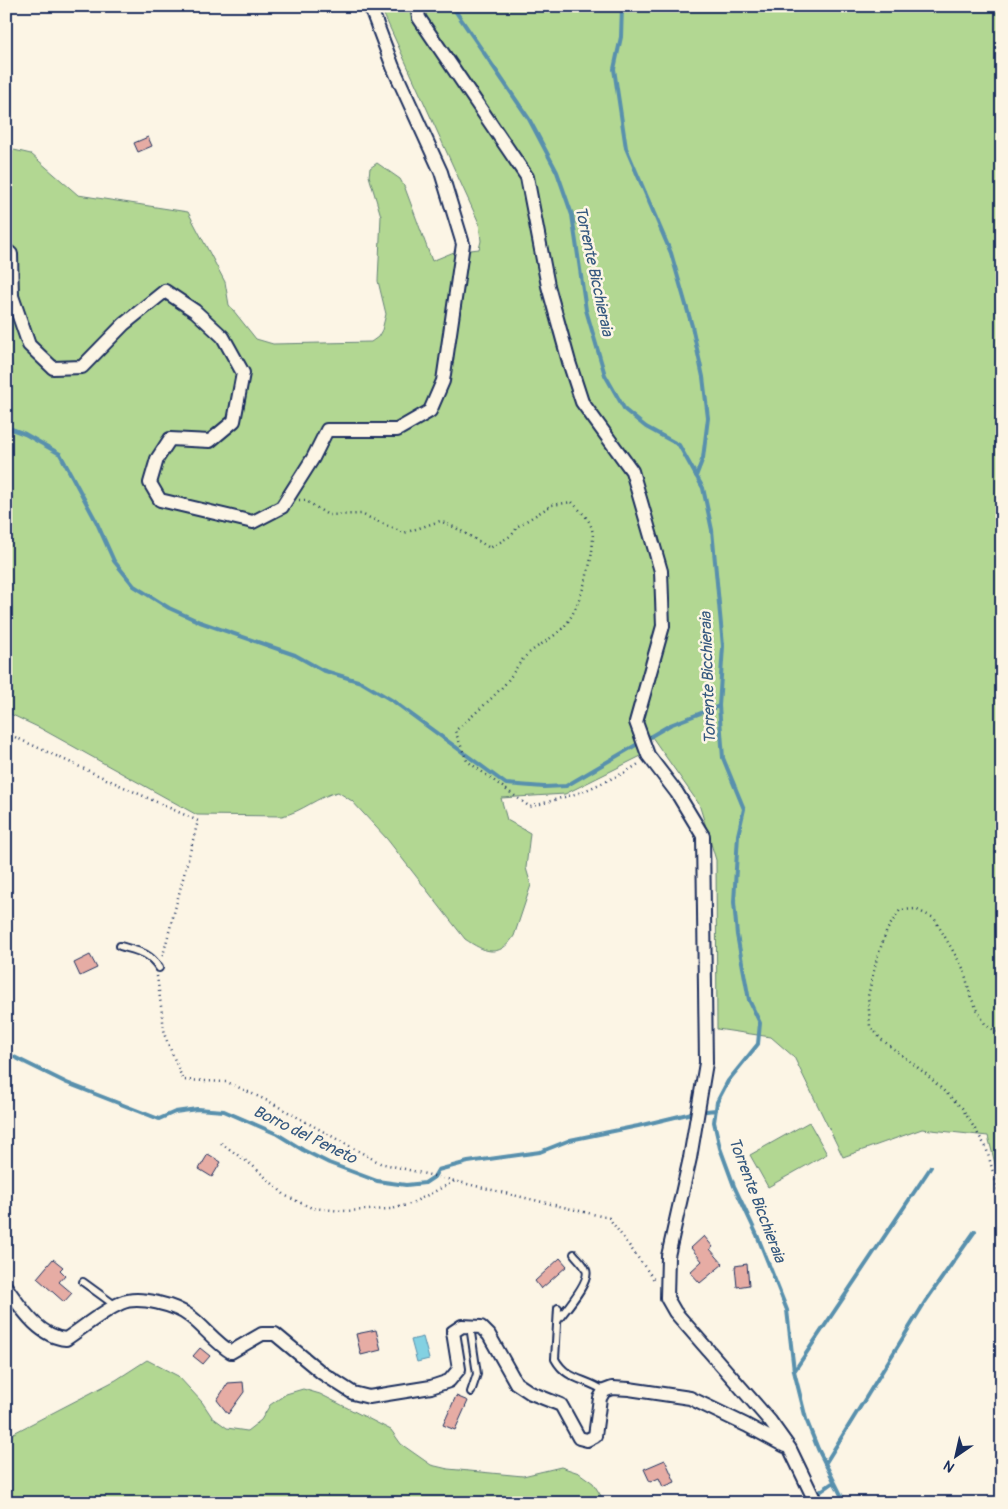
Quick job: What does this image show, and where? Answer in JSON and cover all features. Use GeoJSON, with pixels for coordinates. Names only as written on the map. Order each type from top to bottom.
{"type":"FeatureCollection","features":[{"type":"Feature","properties":{"kind":"street"},"geometry":{"type":"LineString","coordinates":[[6,250],[11,254],[12,296],[29,345],[54,368],[82,367],[124,324],[165,291],[195,311],[223,337],[244,372],[234,422],[210,441],[170,439],[157,459],[150,484],[160,500],[253,522],[282,507],[327,430],[397,430],[430,411],[443,381],[463,244],[441,172],[393,67],[370,6]]}},
{"type":"Feature","properties":{"kind":"street"},"geometry":{"type":"LineString","coordinates":[[418,6],[419,18],[527,177],[548,286],[582,402],[632,471],[660,572],[663,626],[636,722],[648,755],[677,793],[703,836],[706,1063],[690,1158],[668,1256],[667,1298],[675,1312],[770,1421],[790,1449],[816,1503]]}},
{"type":"Feature","properties":{"kind":"street"},"geometry":{"type":"LineString","coordinates":[[6,1287],[24,1312],[47,1333],[60,1339],[66,1339],[123,1302],[137,1301],[164,1304],[189,1316],[231,1352],[262,1334],[275,1334],[322,1373],[353,1393],[369,1397],[431,1388],[449,1381],[459,1369],[453,1332],[462,1326],[481,1327],[489,1335],[516,1383],[531,1393],[561,1405],[579,1438],[587,1440],[595,1436],[600,1398],[604,1391],[612,1388],[690,1398],[790,1449]]}},
{"type":"Feature","properties":{"kind":"lane"},"geometry":{"type":"LineString","coordinates":[[120,946],[145,953],[153,958],[159,968]]}},
{"type":"Feature","properties":{"kind":"lane"},"geometry":{"type":"LineString","coordinates":[[558,1321],[586,1280],[586,1269],[574,1254]]}},
{"type":"Feature","properties":{"kind":"lane"},"geometry":{"type":"LineString","coordinates":[[83,1282],[116,1306]]}},
{"type":"Feature","properties":{"kind":"lane"},"geometry":{"type":"LineString","coordinates":[[558,1308],[556,1358],[559,1366],[569,1375],[604,1391]]}},
{"type":"Feature","properties":{"kind":"lane"},"geometry":{"type":"LineString","coordinates":[[470,1326],[477,1374],[471,1392]]}},
{"type":"Feature","properties":{"kind":"path"},"geometry":{"type":"LineString","coordinates":[[287,499],[305,500],[328,516],[361,514],[404,533],[440,521],[490,548],[512,535],[518,526],[552,505],[572,502],[588,520],[592,528],[594,540],[592,556],[582,590],[568,622],[556,635],[524,658],[506,682],[455,731],[467,761],[530,807],[582,792],[626,772],[648,755]]}},
{"type":"Feature","properties":{"kind":"path"},"geometry":{"type":"LineString","coordinates":[[6,733],[198,821],[156,979],[165,1036],[183,1080],[227,1082],[270,1102],[380,1164],[609,1218],[656,1282]]}},
{"type":"Feature","properties":{"kind":"path"},"geometry":{"type":"LineString","coordinates":[[997,1032],[985,1024],[971,998],[964,970],[934,918],[915,909],[900,910],[887,930],[877,958],[868,996],[870,1026],[881,1039],[926,1074],[962,1108],[986,1147],[997,1186],[1002,1216]]}},
{"type":"Feature","properties":{"kind":"path"},"geometry":{"type":"LineString","coordinates":[[221,1144],[253,1166],[286,1196],[312,1208],[342,1212],[392,1209],[410,1204],[455,1181]]}},
{"type":"Feature","properties":{"kind":"green space"},"geometry":{"type":"Polygon","coordinates":[[[380,6],[1002,6],[1002,1191],[988,1136],[922,1129],[843,1157],[794,1057],[771,1037],[717,1029],[716,860],[699,804],[652,737],[641,756],[565,794],[501,798],[507,820],[530,833],[526,868],[531,885],[514,936],[503,948],[491,951],[485,950],[465,939],[387,839],[352,801],[338,792],[282,816],[197,815],[40,728],[6,712],[6,157],[14,150],[31,154],[78,195],[188,212],[225,282],[229,305],[256,339],[273,344],[371,342],[378,337],[382,330],[386,314],[378,281],[381,216],[369,176],[370,168],[377,163],[400,179],[432,261],[454,252],[479,249],[481,241],[479,223],[380,6]]]}},
{"type":"Feature","properties":{"kind":"green space"},"geometry":{"type":"Polygon","coordinates":[[[809,1122],[827,1154],[768,1187],[750,1155],[809,1122]]]}},
{"type":"Feature","properties":{"kind":"green space"},"geometry":{"type":"Polygon","coordinates":[[[147,1360],[178,1376],[202,1402],[212,1417],[227,1428],[247,1431],[261,1420],[270,1405],[286,1394],[303,1389],[320,1394],[391,1430],[401,1444],[431,1465],[448,1469],[523,1476],[561,1467],[579,1473],[593,1483],[603,1499],[603,1503],[6,1503],[6,1437],[116,1380],[147,1360]]]}},
{"type":"Feature","properties":{"kind":"water"},"geometry":{"type":"Polygon","coordinates":[[[423,1337],[429,1359],[417,1362],[411,1340],[423,1337]]]}},
{"type":"Feature","properties":{"kind":"building"},"geometry":{"type":"Polygon","coordinates":[[[148,137],[152,146],[138,152],[134,143],[148,137]]]}},
{"type":"Feature","properties":{"kind":"building"},"geometry":{"type":"Polygon","coordinates":[[[90,955],[97,968],[80,976],[74,963],[90,955]]]}},
{"type":"Feature","properties":{"kind":"building"},"geometry":{"type":"Polygon","coordinates":[[[208,1154],[221,1162],[212,1177],[199,1169],[208,1154]]]}},
{"type":"Feature","properties":{"kind":"building"},"geometry":{"type":"Polygon","coordinates":[[[704,1236],[713,1247],[710,1249],[723,1264],[700,1283],[690,1272],[702,1261],[691,1248],[704,1236]]]}},
{"type":"Feature","properties":{"kind":"building"},"geometry":{"type":"Polygon","coordinates":[[[560,1258],[567,1266],[541,1289],[535,1281],[560,1258]]]}},
{"type":"Feature","properties":{"kind":"building"},"geometry":{"type":"Polygon","coordinates":[[[53,1259],[63,1267],[60,1270],[65,1275],[59,1282],[72,1293],[64,1302],[37,1278],[53,1259]]]}},
{"type":"Feature","properties":{"kind":"building"},"geometry":{"type":"Polygon","coordinates":[[[747,1264],[749,1285],[737,1287],[735,1266],[747,1264]]]}},
{"type":"Feature","properties":{"kind":"building"},"geometry":{"type":"Polygon","coordinates":[[[376,1330],[381,1350],[361,1355],[356,1334],[376,1330]]]}},
{"type":"Feature","properties":{"kind":"building"},"geometry":{"type":"Polygon","coordinates":[[[200,1348],[210,1356],[203,1364],[193,1356],[200,1348]]]}},
{"type":"Feature","properties":{"kind":"building"},"geometry":{"type":"Polygon","coordinates":[[[243,1382],[244,1392],[228,1414],[217,1400],[228,1383],[243,1382]]]}},
{"type":"Feature","properties":{"kind":"building"},"geometry":{"type":"Polygon","coordinates":[[[456,1396],[468,1401],[455,1430],[443,1425],[456,1396]]]}},
{"type":"Feature","properties":{"kind":"building"},"geometry":{"type":"Polygon","coordinates":[[[665,1460],[675,1482],[663,1487],[659,1478],[650,1482],[644,1469],[665,1460]]]}},
{"type":"Feature","properties":{"kind":"waterway","name":"Torrente Bicchieraia"},"geometry":{"type":"LineString","coordinates":[[452,6],[529,119],[557,172],[572,215],[586,310],[605,375],[625,410],[646,427],[679,445],[703,488],[712,530],[723,646],[719,706],[723,758],[744,809],[738,835],[734,902],[737,935],[749,1000],[760,1023],[758,1044],[728,1081],[717,1102],[714,1122],[720,1148],[734,1186],[757,1235],[787,1310],[794,1371],[806,1419],[818,1449],[845,1503]]}},
{"type":"Feature","properties":{"kind":"waterway"},"geometry":{"type":"LineString","coordinates":[[622,6],[621,37],[614,69],[626,148],[671,253],[692,326],[703,377],[708,418],[703,458],[696,476]]}},
{"type":"Feature","properties":{"kind":"waterway"},"geometry":{"type":"LineString","coordinates":[[6,427],[25,434],[60,454],[96,521],[114,561],[134,586],[169,608],[200,622],[295,655],[322,670],[361,682],[393,701],[506,784],[544,787],[566,786],[670,725],[719,706]]}},
{"type":"Feature","properties":{"kind":"waterway","name":"Borro del Peneto"},"geometry":{"type":"LineString","coordinates":[[6,1053],[67,1083],[159,1119],[175,1112],[197,1109],[224,1111],[277,1134],[329,1163],[377,1181],[406,1185],[425,1183],[434,1177],[438,1170],[468,1162],[540,1152],[570,1140],[696,1112],[716,1110]]}},
{"type":"Feature","properties":{"kind":"waterway"},"geometry":{"type":"LineString","coordinates":[[795,1370],[931,1167]]}},
{"type":"Feature","properties":{"kind":"waterway"},"geometry":{"type":"LineString","coordinates":[[825,1464],[925,1302],[975,1231]]}},
{"type":"Feature","properties":{"kind":"waterway"},"geometry":{"type":"LineString","coordinates":[[804,1503],[834,1482]]}}]}
